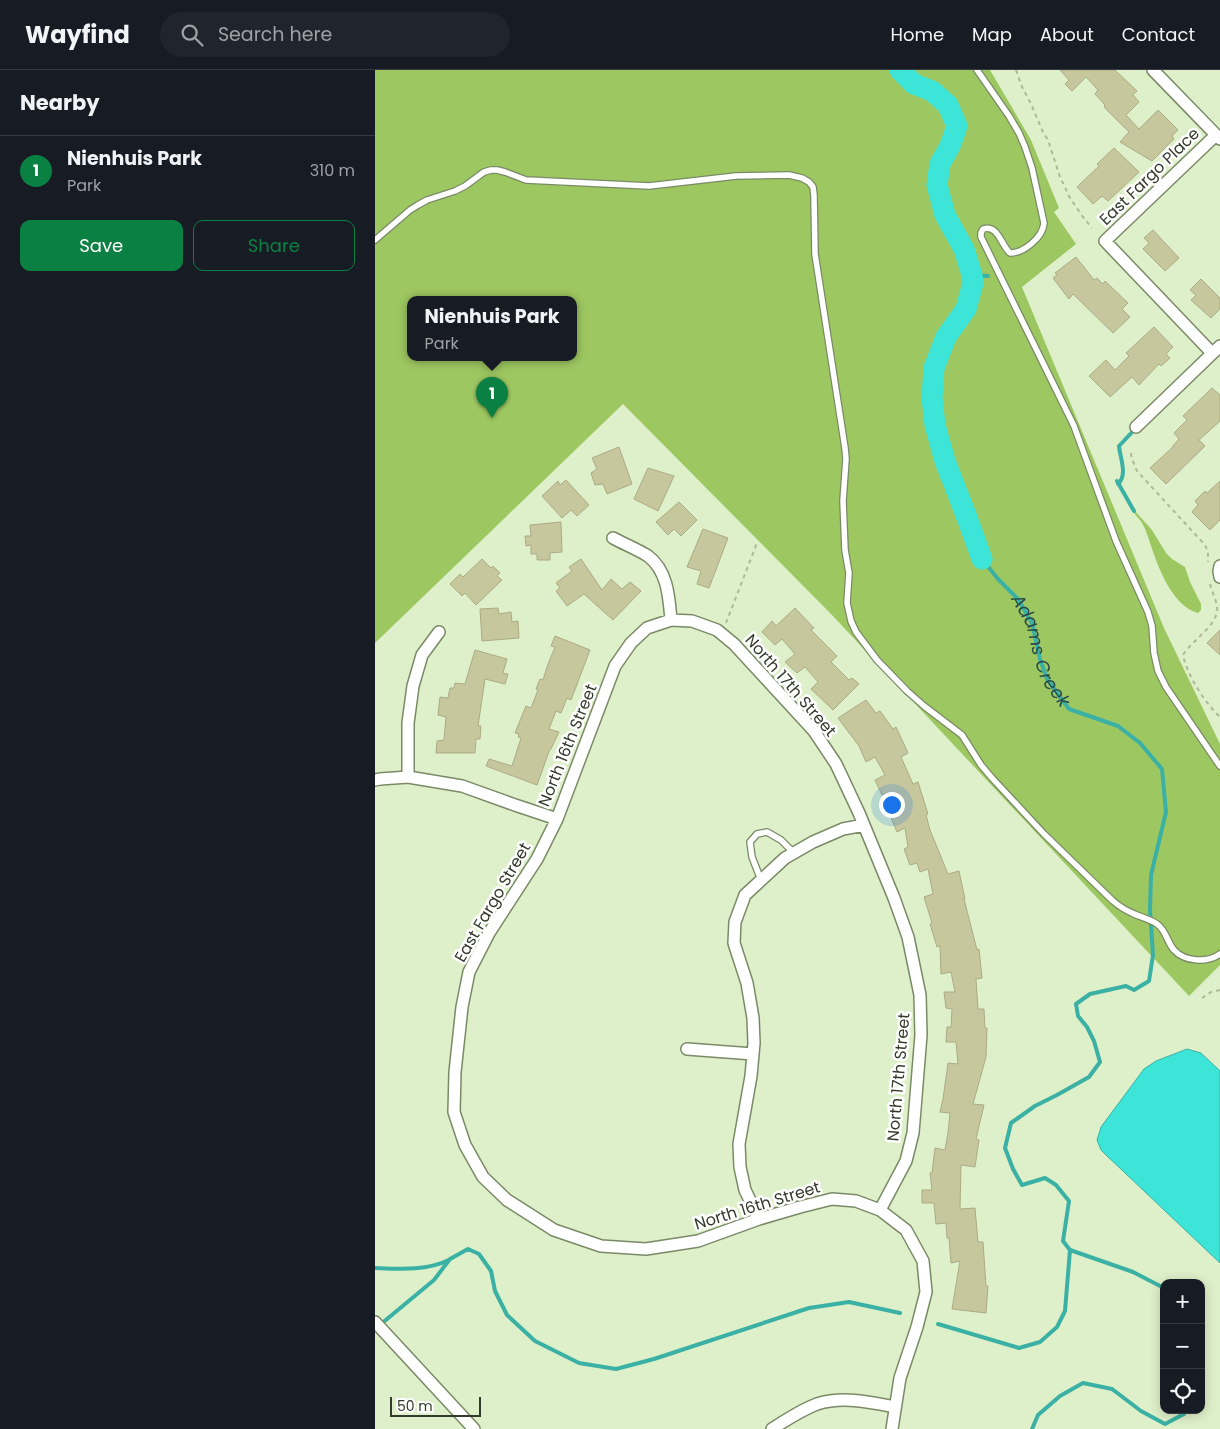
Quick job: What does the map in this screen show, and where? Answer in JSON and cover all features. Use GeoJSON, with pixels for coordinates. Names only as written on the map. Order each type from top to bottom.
{"type":"FeatureCollection","features":[{"type":"Feature","properties":{"kind":"street"},"geometry":{"type":"LineString","coordinates":[[1153,70],[1218,137]]}},
{"type":"Feature","properties":{"kind":"street","name":"East Fargo Place"},"geometry":{"type":"LineString","coordinates":[[1216,349],[1105,241],[1218,137]]}},
{"type":"Feature","properties":{"kind":"street"},"geometry":{"type":"LineString","coordinates":[[1136,427],[1216,349]]}},
{"type":"Feature","properties":{"kind":"street"},"geometry":{"type":"LineString","coordinates":[[613,538],[647,556],[657,565],[664,578],[668,593],[671,620]]}},
{"type":"Feature","properties":{"kind":"street","name":"North 16th Street"},"geometry":{"type":"LineString","coordinates":[[375,780],[408,777],[462,786],[557,819],[615,666],[631,643],[647,628],[671,620]]}},
{"type":"Feature","properties":{"kind":"street","name":"North 17th Street"},"geometry":{"type":"LineString","coordinates":[[671,620],[693,621],[717,630],[734,644],[814,731],[835,764],[864,824],[894,898],[908,938],[920,995],[921,1035],[913,1133],[906,1161],[880,1210]]}},
{"type":"Feature","properties":{"kind":"street"},"geometry":{"type":"LineString","coordinates":[[408,777],[408,723],[413,686],[422,655],[439,632]]}},
{"type":"Feature","properties":{"kind":"street","name":"East Fargo Street"},"geometry":{"type":"LineString","coordinates":[[483,1177],[465,1145],[454,1112],[455,1072],[462,1007],[469,972],[489,933],[537,859],[557,819]]}},
{"type":"Feature","properties":{"kind":"street"},"geometry":{"type":"LineString","coordinates":[[759,1219],[745,1190],[740,1167],[739,1144],[753,1054],[753,1018],[747,983],[734,943],[735,922],[745,895],[785,858],[813,842],[843,829],[864,824]]}},
{"type":"Feature","properties":{"kind":"street"},"geometry":{"type":"LineString","coordinates":[[687,1049],[753,1054]]}},
{"type":"Feature","properties":{"kind":"street","name":"North 16th Street"},"geometry":{"type":"LineString","coordinates":[[483,1177],[507,1200],[553,1230],[601,1246],[646,1250],[698,1241],[759,1219],[832,1199],[856,1201],[880,1210],[906,1230],[923,1261],[926,1292],[917,1327],[900,1378],[892,1429]]}},
{"type":"Feature","properties":{"kind":"street"},"geometry":{"type":"LineString","coordinates":[[375,1322],[474,1429]]}},
{"type":"Feature","properties":{"kind":"street"},"geometry":{"type":"LineString","coordinates":[[772,1429],[817,1404],[841,1400],[869,1402],[895,1408]]}},
{"type":"Feature","properties":{"kind":"lane"},"geometry":{"type":"LineString","coordinates":[[977,70],[1019,133],[1032,168],[1044,223],[1044,229],[1036,239],[1014,253],[1010,253],[1007,250],[990,227],[983,229],[981,237],[1073,426],[1116,541],[1148,612],[1152,626],[1157,671],[1220,766]]}},
{"type":"Feature","properties":{"kind":"lane"},"geometry":{"type":"LineString","coordinates":[[375,240],[418,205],[455,191],[484,172],[491,170],[505,172],[526,180],[649,186],[750,175],[795,175],[809,182],[814,194],[815,254],[845,448],[843,506],[845,550],[849,573],[847,604],[856,632],[888,672],[923,706],[963,735],[981,765],[992,778],[1044,834],[1113,901],[1131,913],[1156,924],[1162,930],[1174,951],[1181,956],[1189,959],[1206,960],[1220,954]]}},
{"type":"Feature","properties":{"kind":"lane"},"geometry":{"type":"LineString","coordinates":[[761,880],[752,857],[750,842],[757,834],[767,832],[781,840],[794,853]]}},
{"type":"Feature","properties":{"kind":"path"},"geometry":{"type":"LineString","coordinates":[[1016,70],[1022,87],[1048,140],[1060,177],[1070,198],[1092,228]]}},
{"type":"Feature","properties":{"kind":"path"},"geometry":{"type":"LineString","coordinates":[[1131,453],[1131,458],[1139,474],[1205,545],[1215,572],[1217,610],[1214,621],[1187,648],[1183,655],[1195,682],[1213,710],[1220,717]]}},
{"type":"Feature","properties":{"kind":"path"},"geometry":{"type":"LineString","coordinates":[[726,623],[757,543]]}},
{"type":"Feature","properties":{"kind":"path"},"geometry":{"type":"LineString","coordinates":[[1202,998],[1211,992],[1220,990]]}},
{"type":"Feature","properties":{"kind":"green space"},"geometry":{"type":"Polygon","coordinates":[[[375,70],[990,70],[1031,140],[1059,208],[1054,212],[1076,244],[1022,287],[1164,628],[1220,744],[1220,965],[1189,996],[832,615],[623,404],[375,643],[375,70]]]}},
{"type":"Feature","properties":{"kind":"green space"},"geometry":{"type":"Polygon","coordinates":[[[1134,510],[1152,530],[1166,553],[1185,567],[1201,604],[1201,610],[1198,613],[1189,609],[1173,594],[1157,563],[1145,529],[1133,512],[1134,510]]]}},
{"type":"Feature","properties":{"kind":"water"},"geometry":{"type":"Polygon","coordinates":[[[1187,1049],[1201,1053],[1220,1071],[1220,1263],[1101,1150],[1097,1140],[1101,1127],[1144,1069],[1156,1061],[1187,1049]]]}},
{"type":"Feature","properties":{"kind":"building"},"geometry":{"type":"Polygon","coordinates":[[[1060,70],[1115,70],[1137,91],[1133,95],[1139,102],[1126,115],[1139,129],[1158,110],[1178,130],[1172,136],[1174,139],[1152,161],[1120,142],[1129,132],[1104,107],[1105,105],[1095,94],[1098,90],[1086,77],[1072,91],[1065,84],[1069,80],[1060,70]]]}},
{"type":"Feature","properties":{"kind":"building"},"geometry":{"type":"Polygon","coordinates":[[[1114,148],[1139,172],[1108,201],[1102,196],[1093,204],[1077,187],[1099,166],[1097,164],[1114,148]]]}},
{"type":"Feature","properties":{"kind":"building"},"geometry":{"type":"Polygon","coordinates":[[[1153,230],[1179,258],[1165,271],[1143,249],[1149,243],[1144,238],[1153,230]]]}},
{"type":"Feature","properties":{"kind":"building"},"geometry":{"type":"Polygon","coordinates":[[[1076,257],[1094,280],[1097,278],[1103,284],[1105,281],[1128,303],[1122,309],[1130,317],[1113,333],[1073,294],[1069,299],[1053,278],[1057,275],[1055,273],[1076,257]]]}},
{"type":"Feature","properties":{"kind":"building"},"geometry":{"type":"Polygon","coordinates":[[[1201,279],[1220,298],[1220,309],[1211,318],[1191,300],[1196,295],[1190,290],[1201,279]]]}},
{"type":"Feature","properties":{"kind":"building"},"geometry":{"type":"Polygon","coordinates":[[[1154,327],[1173,347],[1166,354],[1170,358],[1161,366],[1159,364],[1139,385],[1132,377],[1110,397],[1089,376],[1106,360],[1115,370],[1129,356],[1126,353],[1154,327]]]}},
{"type":"Feature","properties":{"kind":"building"},"geometry":{"type":"Polygon","coordinates":[[[1212,388],[1220,395],[1220,421],[1199,440],[1205,446],[1166,484],[1150,468],[1179,439],[1174,433],[1187,420],[1183,416],[1212,388]]]}},
{"type":"Feature","properties":{"kind":"building"},"geometry":{"type":"Polygon","coordinates":[[[619,447],[632,484],[607,494],[603,484],[595,485],[591,473],[597,469],[592,458],[619,447]]]}},
{"type":"Feature","properties":{"kind":"building"},"geometry":{"type":"Polygon","coordinates":[[[648,468],[674,476],[658,511],[634,499],[648,468]]]}},
{"type":"Feature","properties":{"kind":"building"},"geometry":{"type":"Polygon","coordinates":[[[566,480],[589,505],[577,516],[571,510],[562,518],[542,496],[558,481],[560,485],[566,480]]]}},
{"type":"Feature","properties":{"kind":"building"},"geometry":{"type":"Polygon","coordinates":[[[1220,481],[1220,520],[1210,530],[1192,512],[1198,505],[1195,501],[1205,491],[1207,493],[1220,481]]]}},
{"type":"Feature","properties":{"kind":"building"},"geometry":{"type":"Polygon","coordinates":[[[679,502],[697,520],[681,536],[674,529],[668,535],[656,522],[679,502]]]}},
{"type":"Feature","properties":{"kind":"building"},"geometry":{"type":"Polygon","coordinates":[[[561,522],[562,552],[550,553],[550,560],[537,560],[537,554],[531,554],[531,545],[526,546],[525,536],[531,536],[530,525],[561,522]]]}},
{"type":"Feature","properties":{"kind":"building"},"geometry":{"type":"Polygon","coordinates":[[[703,529],[728,538],[709,588],[697,584],[701,571],[687,567],[703,529]]]}},
{"type":"Feature","properties":{"kind":"building"},"geometry":{"type":"Polygon","coordinates":[[[482,559],[491,568],[493,566],[500,573],[497,576],[502,580],[476,605],[465,593],[462,596],[450,584],[460,574],[463,577],[482,559]]]}},
{"type":"Feature","properties":{"kind":"building"},"geometry":{"type":"Polygon","coordinates":[[[581,559],[602,590],[611,579],[622,589],[630,582],[641,591],[613,620],[584,594],[567,606],[556,591],[560,588],[556,583],[572,571],[569,567],[581,559]]]}},
{"type":"Feature","properties":{"kind":"building"},"geometry":{"type":"Polygon","coordinates":[[[498,608],[499,614],[511,612],[512,622],[518,621],[519,638],[482,641],[480,609],[498,608]]]}},
{"type":"Feature","properties":{"kind":"building"},"geometry":{"type":"Polygon","coordinates":[[[795,608],[814,628],[811,630],[837,656],[831,662],[849,680],[852,678],[859,684],[833,710],[811,689],[818,682],[805,667],[797,673],[785,662],[795,654],[782,639],[775,645],[762,632],[772,621],[776,626],[795,608]]]}},
{"type":"Feature","properties":{"kind":"building"},"geometry":{"type":"Polygon","coordinates":[[[1220,630],[1220,655],[1207,643],[1220,630]]]}},
{"type":"Feature","properties":{"kind":"building"},"geometry":{"type":"Polygon","coordinates":[[[555,636],[590,650],[571,700],[567,698],[561,713],[556,711],[549,729],[559,732],[550,749],[537,785],[486,766],[489,759],[512,766],[521,738],[518,737],[519,734],[515,733],[526,706],[531,708],[540,679],[543,680],[555,647],[551,646],[555,636]]]}},
{"type":"Feature","properties":{"kind":"building"},"geometry":{"type":"Polygon","coordinates":[[[475,650],[507,659],[503,673],[508,674],[505,684],[485,679],[478,726],[481,726],[480,739],[476,739],[475,753],[436,753],[437,741],[444,740],[446,717],[438,715],[440,697],[448,698],[450,688],[454,688],[455,683],[465,684],[475,650]]]}},
{"type":"Feature","properties":{"kind":"building"},"geometry":{"type":"Polygon","coordinates":[[[866,700],[876,713],[880,711],[893,729],[896,727],[908,753],[901,757],[913,784],[918,782],[928,814],[926,815],[930,830],[948,874],[959,871],[977,950],[979,949],[982,978],[976,979],[978,1009],[984,1009],[985,1028],[987,1028],[986,1057],[973,1104],[984,1105],[976,1139],[979,1140],[975,1167],[961,1165],[960,1209],[975,1208],[978,1242],[983,1242],[986,1286],[988,1286],[986,1313],[952,1309],[960,1261],[951,1263],[946,1223],[936,1224],[934,1203],[922,1203],[922,1190],[932,1190],[930,1173],[932,1173],[935,1148],[945,1150],[948,1133],[950,1113],[940,1112],[948,1063],[958,1064],[956,1042],[946,1042],[947,1027],[951,1027],[952,1009],[946,1008],[944,992],[955,992],[951,972],[941,974],[940,946],[937,947],[924,897],[933,894],[928,869],[920,872],[917,863],[910,865],[904,849],[908,847],[905,828],[897,832],[890,815],[895,813],[888,793],[882,795],[875,780],[885,775],[875,757],[866,762],[859,746],[838,718],[866,700]]]}},
{"type":"Feature","properties":{"kind":"waterway","name":"Adams Creek"},"geometry":{"type":"LineString","coordinates":[[900,70],[914,84],[932,91],[948,105],[957,126],[950,146],[940,164],[937,185],[945,215],[964,249],[973,283],[966,309],[946,337],[934,368],[932,398],[935,425],[945,461],[982,559]]}},
{"type":"Feature","properties":{"kind":"waterway"},"geometry":{"type":"LineString","coordinates":[[972,275],[988,276]]}},
{"type":"Feature","properties":{"kind":"waterway"},"geometry":{"type":"LineString","coordinates":[[1118,484],[1123,476],[1119,446],[1136,428]]}},
{"type":"Feature","properties":{"kind":"waterway"},"geometry":{"type":"LineString","coordinates":[[1117,481],[1134,511]]}},
{"type":"Feature","properties":{"kind":"waterway","name":"Adams Creek"},"geometry":{"type":"LineString","coordinates":[[982,559],[1018,599],[1032,623],[1040,659],[1047,679],[1069,709],[1118,726],[1140,743],[1162,769],[1166,812],[1151,875],[1150,910],[1153,955],[1149,981],[1134,990],[1126,986],[1090,994],[1076,1004],[1078,1016],[1087,1027],[1094,1041],[1100,1062],[1089,1077],[1035,1106],[1011,1123],[1005,1148],[1022,1185],[1045,1178],[1056,1185],[1069,1201],[1063,1241],[1070,1250],[1133,1272],[1160,1286]]}},
{"type":"Feature","properties":{"kind":"waterway"},"geometry":{"type":"LineString","coordinates":[[381,1324],[434,1280],[450,1259],[468,1249],[479,1254],[491,1271],[495,1291],[507,1315],[535,1341],[579,1363],[616,1369],[654,1359],[809,1308],[849,1302],[900,1313]]}},
{"type":"Feature","properties":{"kind":"waterway"},"geometry":{"type":"LineString","coordinates":[[938,1324],[1019,1348],[1040,1342],[1057,1327],[1065,1311],[1070,1250]]}},
{"type":"Feature","properties":{"kind":"waterway"},"geometry":{"type":"LineString","coordinates":[[375,1268],[422,1268],[449,1260]]}},
{"type":"Feature","properties":{"kind":"waterway","name":"Adams Creek"},"geometry":{"type":"LineString","coordinates":[[1032,1429],[1038,1415],[1060,1396],[1083,1383],[1112,1389],[1141,1411],[1165,1424],[1184,1414]]}},
{"type":"Feature","properties":{"kind":"place","name":"Nienhuis Park"},"geometry":{"type":"Point","coordinates":[492,418]}}]}
